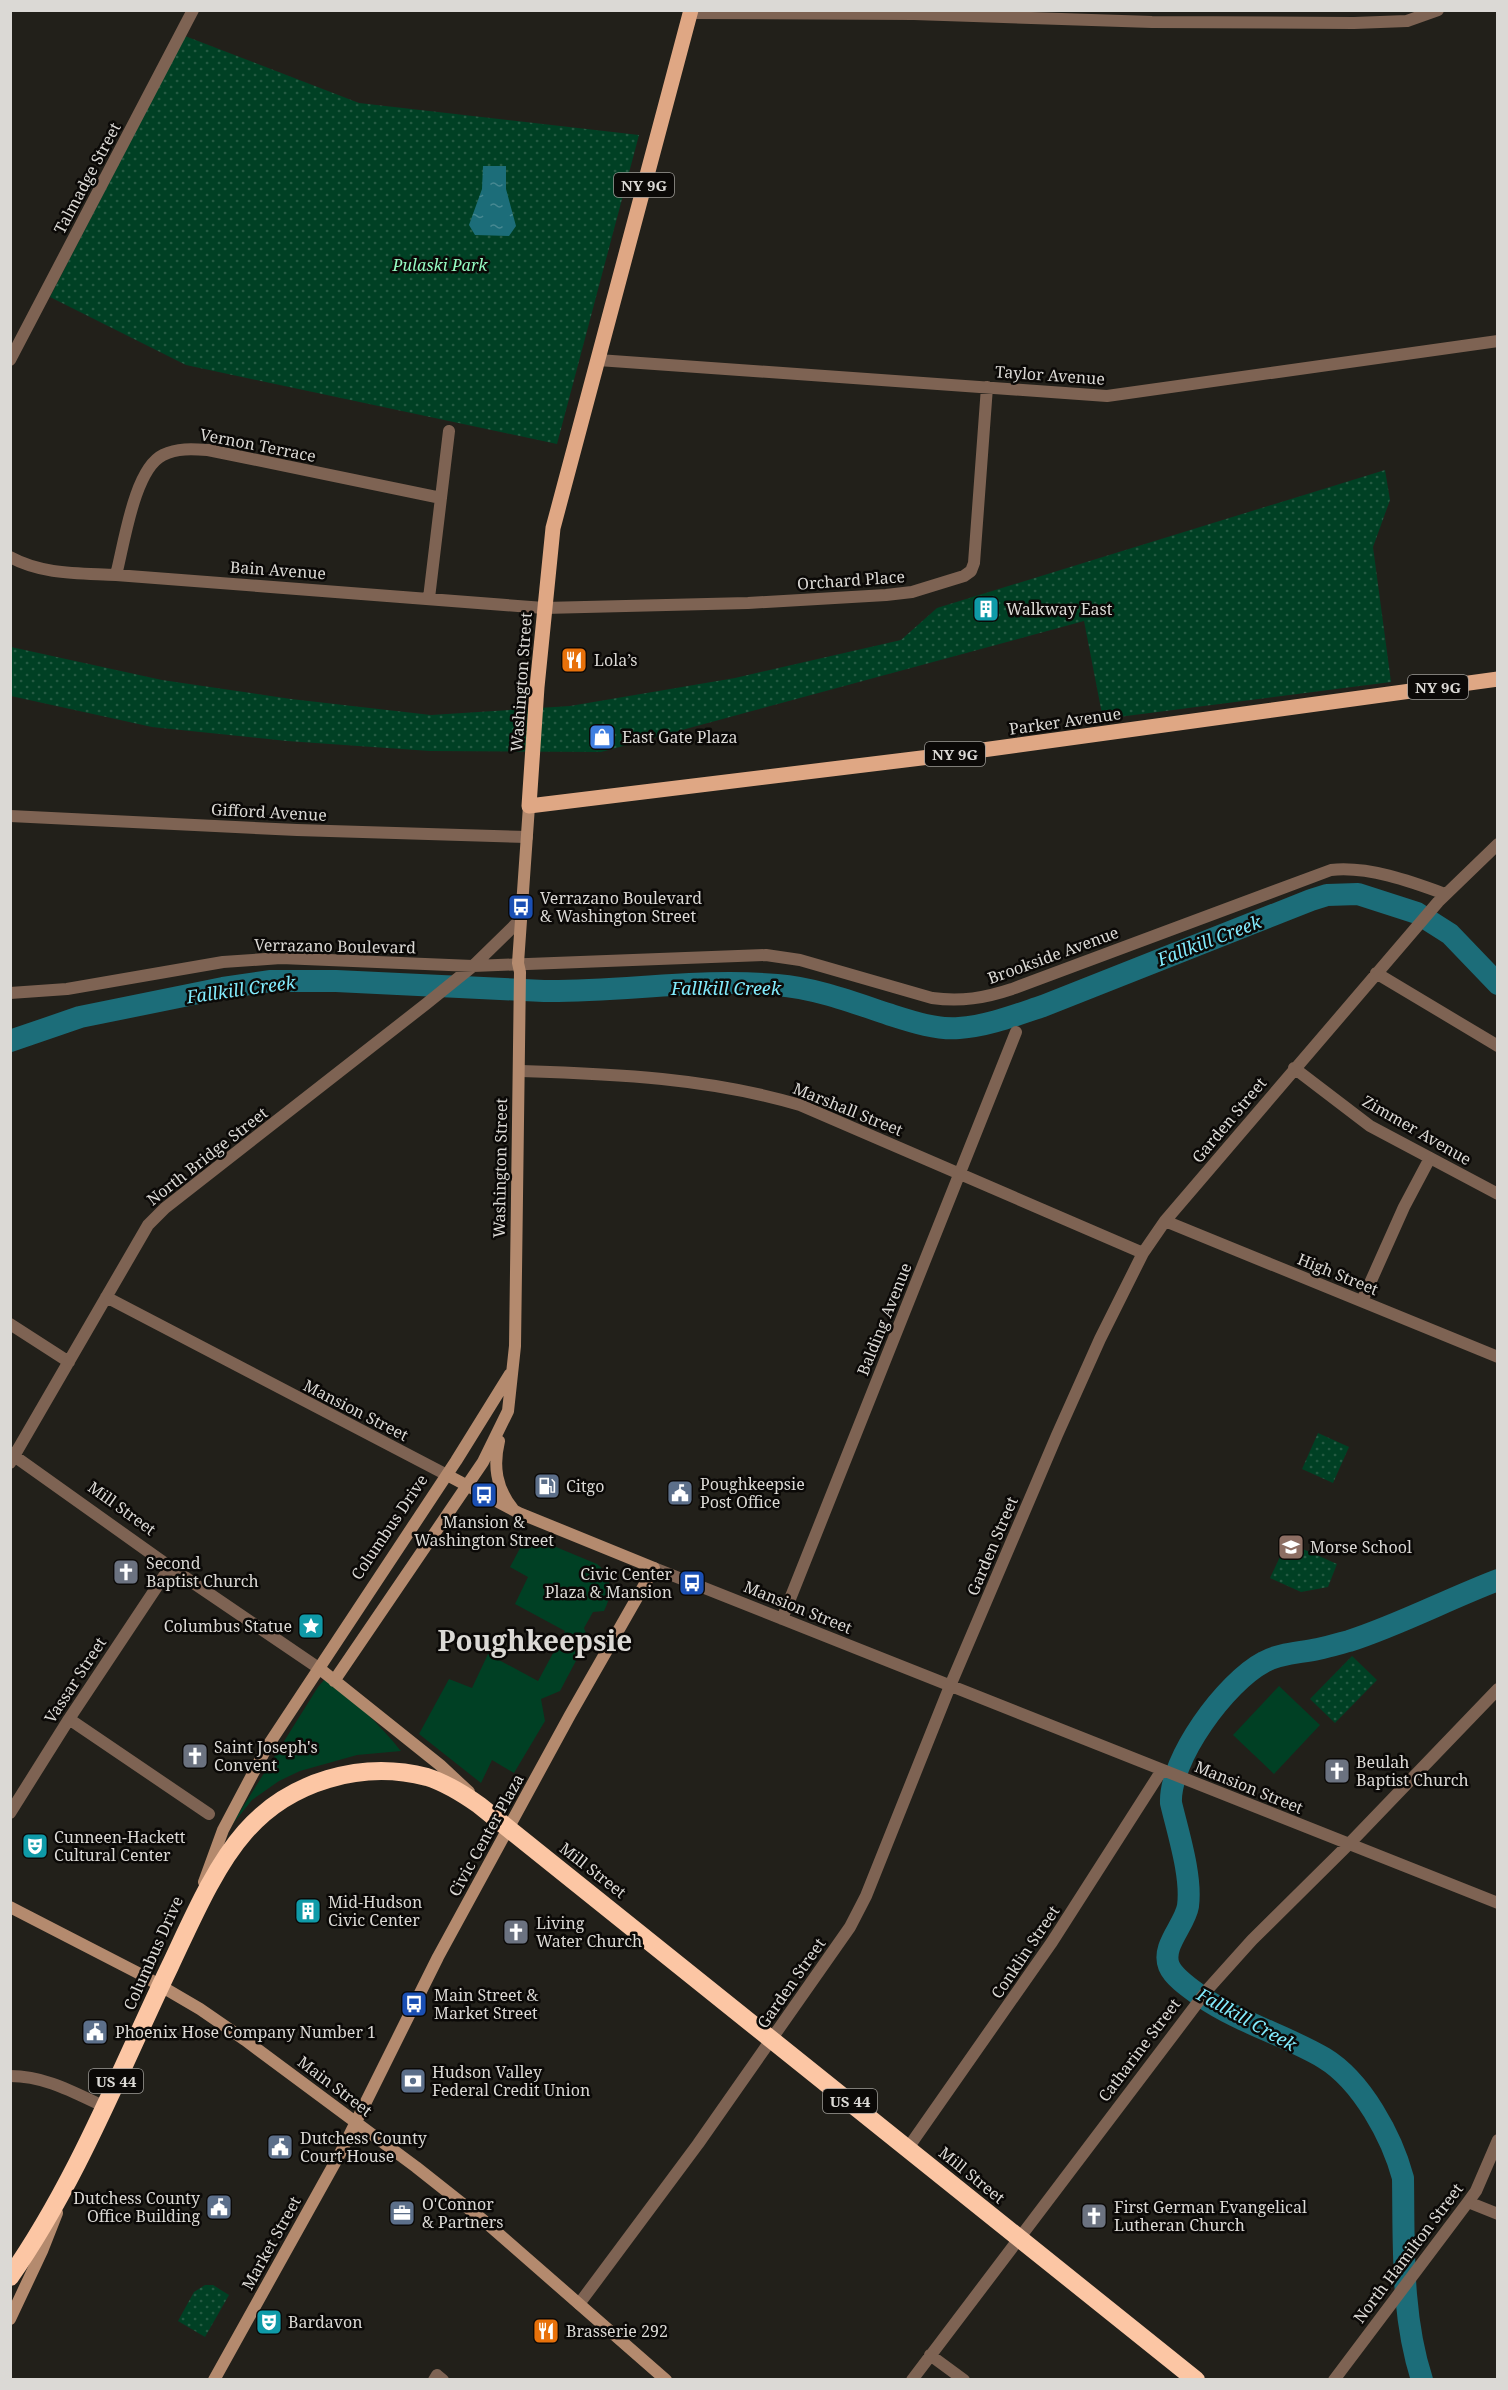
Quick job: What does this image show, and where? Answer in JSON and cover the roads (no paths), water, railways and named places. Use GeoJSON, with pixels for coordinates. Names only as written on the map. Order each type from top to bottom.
{"type":"FeatureCollection","features":[{"type":"Feature","properties":{"kind":"highway","name":"US 44"},"geometry":{"type":"LineString","coordinates":[[193,1918],[232,1850],[246,1831],[281,1800],[323,1780],[346,1774],[369,1772],[416,1775],[450,1786],[489,1812]]}},
{"type":"Feature","properties":{"kind":"highway","name":"Mill Street"},"geometry":{"type":"LineString","coordinates":[[489,1812],[1196,2379]]}},
{"type":"Feature","properties":{"kind":"highway","name":"Columbus Drive"},"geometry":{"type":"LineString","coordinates":[[10,2277],[71,2175],[193,1918]]}},
{"type":"Feature","properties":{"kind":"main road","name":"Washington Street"},"geometry":{"type":"LineString","coordinates":[[529,806],[544,608],[553,528],[690,12]]}},
{"type":"Feature","properties":{"kind":"main road","name":"Parker Avenue"},"geometry":{"type":"LineString","coordinates":[[529,806],[958,754],[1497,679]]}},
{"type":"Feature","properties":{"kind":"street","name":"Talmadge Street"},"geometry":{"type":"LineString","coordinates":[[10,360],[193,10]]}},
{"type":"Feature","properties":{"kind":"street"},"geometry":{"type":"LineString","coordinates":[[690,12],[914,12],[1153,16],[1354,23],[1407,21],[1438,10]]}},
{"type":"Feature","properties":{"kind":"street","name":"Taylor Avenue"},"geometry":{"type":"LineString","coordinates":[[598,360],[1107,396],[1497,341]]}},
{"type":"Feature","properties":{"kind":"street","name":"Orchard Place"},"geometry":{"type":"LineString","coordinates":[[544,608],[748,603],[886,595],[912,592],[964,576],[971,571],[974,563],[987,387]]}},
{"type":"Feature","properties":{"kind":"street"},"geometry":{"type":"LineString","coordinates":[[429,598],[449,431]]}},
{"type":"Feature","properties":{"kind":"street","name":"Vernon Terrace"},"geometry":{"type":"LineString","coordinates":[[116,575],[143,476],[161,456],[184,448],[208,450],[441,498]]}},
{"type":"Feature","properties":{"kind":"street","name":"Bain Avenue"},"geometry":{"type":"LineString","coordinates":[[10,557],[56,573],[116,575],[544,608]]}},
{"type":"Feature","properties":{"kind":"street","name":"Washington Street"},"geometry":{"type":"LineString","coordinates":[[465,1486],[489,1451],[506,1418],[511,1392],[517,1316],[516,1228],[521,1071],[520,920],[529,806]]}},
{"type":"Feature","properties":{"kind":"street","name":"Gifford Avenue"},"geometry":{"type":"LineString","coordinates":[[10,816],[285,829],[527,837]]}},
{"type":"Feature","properties":{"kind":"street","name":"Garden Street"},"geometry":{"type":"LineString","coordinates":[[579,2304],[773,2039],[850,1927],[866,1896],[951,1686],[1086,1368],[1143,1253],[1165,1221],[1420,922],[1445,894],[1497,844]]}},
{"type":"Feature","properties":{"kind":"street","name":"Brookside Avenue"},"geometry":{"type":"LineString","coordinates":[[519,968],[783,956],[910,993],[952,1001],[973,1000],[1012,989],[1330,870],[1344,868],[1386,876],[1445,894]]}},
{"type":"Feature","properties":{"kind":"street","name":"North Bridge Street"},"geometry":{"type":"LineString","coordinates":[[12,1457],[148,1225],[165,1208],[426,1004],[472,966],[520,920]]}},
{"type":"Feature","properties":{"kind":"street","name":"Verrazano Boulevard"},"geometry":{"type":"LineString","coordinates":[[10,993],[67,989],[223,962],[281,958],[519,968]]}},
{"type":"Feature","properties":{"kind":"street"},"geometry":{"type":"LineString","coordinates":[[1376,973],[1497,1046]]}},
{"type":"Feature","properties":{"kind":"street","name":"Balding Avenue"},"geometry":{"type":"LineString","coordinates":[[782,1619],[1016,1032]]}},
{"type":"Feature","properties":{"kind":"street","name":"Zimmer Avenue"},"geometry":{"type":"LineString","coordinates":[[1294,1068],[1370,1126],[1497,1194]]}},
{"type":"Feature","properties":{"kind":"street","name":"Marshall Street"},"geometry":{"type":"LineString","coordinates":[[521,1071],[622,1074],[698,1082],[769,1096],[801,1105],[1143,1253]]}},
{"type":"Feature","properties":{"kind":"street"},"geometry":{"type":"LineString","coordinates":[[1362,1301],[1404,1207],[1430,1158]]}},
{"type":"Feature","properties":{"kind":"street","name":"High Street"},"geometry":{"type":"LineString","coordinates":[[1165,1221],[1497,1357]]}},
{"type":"Feature","properties":{"kind":"street","name":"Mansion Street"},"geometry":{"type":"LineString","coordinates":[[106,1297],[513,1510],[1497,1903]]}},
{"type":"Feature","properties":{"kind":"street"},"geometry":{"type":"LineString","coordinates":[[10,1324],[69,1362]]}},
{"type":"Feature","properties":{"kind":"street","name":"Washington Street"},"geometry":{"type":"LineString","coordinates":[[447,1475],[511,1373]]}},
{"type":"Feature","properties":{"kind":"street"},"geometry":{"type":"LineString","coordinates":[[506,1418],[498,1447],[496,1472],[502,1493],[513,1510]]}},
{"type":"Feature","properties":{"kind":"street","name":"Mill Street"},"geometry":{"type":"LineString","coordinates":[[12,1457],[320,1669],[440,1765],[489,1812]]}},
{"type":"Feature","properties":{"kind":"street","name":"Columbus Drive"},"geometry":{"type":"LineString","coordinates":[[193,1918],[218,1843],[232,1811],[267,1747],[447,1475]]}},
{"type":"Feature","properties":{"kind":"street"},"geometry":{"type":"LineString","coordinates":[[334,1681],[465,1486]]}},
{"type":"Feature","properties":{"kind":"street","name":"Vassar Street"},"geometry":{"type":"LineString","coordinates":[[10,1813],[170,1567]]}},
{"type":"Feature","properties":{"kind":"street","name":"Civic Center Plaza"},"geometry":{"type":"LineString","coordinates":[[355,2121],[438,1957],[570,1715],[654,1568]]}},
{"type":"Feature","properties":{"kind":"street","name":"Catharine Street"},"geometry":{"type":"LineString","coordinates":[[912,2379],[1195,2004],[1252,1940],[1497,1689]]}},
{"type":"Feature","properties":{"kind":"street"},"geometry":{"type":"LineString","coordinates":[[69,1719],[209,1814]]}},
{"type":"Feature","properties":{"kind":"street","name":"Conklin Street"},"geometry":{"type":"LineString","coordinates":[[908,2148],[1052,1942],[1165,1771]]}},
{"type":"Feature","properties":{"kind":"street","name":"Main Street"},"geometry":{"type":"LineString","coordinates":[[10,1907],[160,1986],[200,2009],[245,2040],[483,2220],[666,2379]]}},
{"type":"Feature","properties":{"kind":"street"},"geometry":{"type":"LineString","coordinates":[[10,2076],[25,2076],[47,2081],[103,2106]]}},
{"type":"Feature","properties":{"kind":"street","name":"Market Street"},"geometry":{"type":"LineString","coordinates":[[217,2378],[342,2150],[355,2121]]}},
{"type":"Feature","properties":{"kind":"street","name":"North Hamilton Street"},"geometry":{"type":"LineString","coordinates":[[1334,2379],[1399,2296],[1476,2191],[1497,2140]]}},
{"type":"Feature","properties":{"kind":"street","name":"Columbus Drive"},"geometry":{"type":"LineString","coordinates":[[10,2319],[42,2251],[71,2175]]}},
{"type":"Feature","properties":{"kind":"street"},"geometry":{"type":"LineString","coordinates":[[1468,2202],[1497,2214]]}},
{"type":"Feature","properties":{"kind":"street"},"geometry":{"type":"LineString","coordinates":[[930,2355],[964,2379]]}},
{"type":"Feature","properties":{"kind":"street"},"geometry":{"type":"LineString","coordinates":[[434,2379],[437,2375],[443,2379]]}},
{"type":"Feature","properties":{"kind":"water"},"geometry":{"type":"Polygon","coordinates":[[[483,166],[506,166],[506,189],[516,226],[509,236],[475,235],[469,225],[482,189],[483,166]]]}},
{"type":"Feature","properties":{"kind":"waterway","name":"Fallkill Creek"},"geometry":{"type":"LineString","coordinates":[[10,1041],[80,1017],[223,988],[271,981],[336,981],[544,991],[748,983],[819,992],[941,1028],[970,1027],[1002,1020],[1043,1006],[1327,895],[1358,894],[1417,913],[1450,934],[1498,984]]}},
{"type":"Feature","properties":{"kind":"waterway","name":"Fallkill Creek"},"geometry":{"type":"LineString","coordinates":[[1422,2380],[1410,2331],[1407,2305],[1403,2178],[1391,2145],[1374,2111],[1351,2081],[1324,2058],[1217,2006],[1183,1983],[1169,1966],[1168,1951],[1186,1913],[1189,1894],[1184,1855],[1171,1803],[1179,1765],[1190,1744],[1217,1704],[1249,1672],[1277,1657],[1368,1635],[1498,1580]]}},
{"type":"Feature","properties":{"kind":"place","name":"Walkway East"},"geometry":{"type":"Point","coordinates":[986,609]}},
{"type":"Feature","properties":{"kind":"place","name":"Lola’s"},"geometry":{"type":"Point","coordinates":[574,660]}},
{"type":"Feature","properties":{"kind":"place","name":"East Gate Plaza"},"geometry":{"type":"Point","coordinates":[602,737]}},
{"type":"Feature","properties":{"kind":"place","name":"Verrazano Boulevard & Washington Street"},"geometry":{"type":"Point","coordinates":[521,907]}},
{"type":"Feature","properties":{"kind":"place","name":"Citgo"},"geometry":{"type":"Point","coordinates":[547,1486]}},
{"type":"Feature","properties":{"kind":"place","name":"Poughkeepsie Post Office"},"geometry":{"type":"Point","coordinates":[680,1493]}},
{"type":"Feature","properties":{"kind":"place","name":"Mansion & Washington Street"},"geometry":{"type":"Point","coordinates":[484,1495]}},
{"type":"Feature","properties":{"kind":"place","name":"Morse School"},"geometry":{"type":"Point","coordinates":[1291,1547]}},
{"type":"Feature","properties":{"kind":"place","name":"Second Baptist Church"},"geometry":{"type":"Point","coordinates":[126,1572]}},
{"type":"Feature","properties":{"kind":"place","name":"Civic Center Plaza & Mansion"},"geometry":{"type":"Point","coordinates":[692,1583]}},
{"type":"Feature","properties":{"kind":"place","name":"Columbus Statue"},"geometry":{"type":"Point","coordinates":[311,1626]}},
{"type":"Feature","properties":{"kind":"place","name":"Saint Joseph's Convent"},"geometry":{"type":"Point","coordinates":[195,1756]}},
{"type":"Feature","properties":{"kind":"place","name":"Beulah Baptist Church"},"geometry":{"type":"Point","coordinates":[1337,1771]}},
{"type":"Feature","properties":{"kind":"place","name":"Cunneen-Hackett Cultural Center"},"geometry":{"type":"Point","coordinates":[35,1846]}},
{"type":"Feature","properties":{"kind":"place","name":"Mid-Hudson Civic Center"},"geometry":{"type":"Point","coordinates":[308,1911]}},
{"type":"Feature","properties":{"kind":"place","name":"Living Water Church"},"geometry":{"type":"Point","coordinates":[516,1932]}},
{"type":"Feature","properties":{"kind":"place","name":"Main Street & Market Street"},"geometry":{"type":"Point","coordinates":[414,2004]}},
{"type":"Feature","properties":{"kind":"place","name":"Phoenix Hose Company Number 1"},"geometry":{"type":"Point","coordinates":[95,2032]}},
{"type":"Feature","properties":{"kind":"place","name":"Hudson Valley Federal Credit Union"},"geometry":{"type":"Point","coordinates":[413,2081]}},
{"type":"Feature","properties":{"kind":"place","name":"Dutchess County Court House"},"geometry":{"type":"Point","coordinates":[280,2147]}},
{"type":"Feature","properties":{"kind":"place","name":"Dutchess County Office Building"},"geometry":{"type":"Point","coordinates":[219,2207]}},
{"type":"Feature","properties":{"kind":"place","name":"O'Connor & Partners"},"geometry":{"type":"Point","coordinates":[402,2213]}},
{"type":"Feature","properties":{"kind":"place","name":"First German Evangelical Lutheran Church"},"geometry":{"type":"Point","coordinates":[1094,2216]}},
{"type":"Feature","properties":{"kind":"place","name":"Bardavon"},"geometry":{"type":"Point","coordinates":[269,2322]}},
{"type":"Feature","properties":{"kind":"place","name":"Brasserie 292"},"geometry":{"type":"Point","coordinates":[546,2331]}},
{"type":"Feature","properties":{"kind":"district","name":"Poughkeepsie"},"geometry":{"type":"Point","coordinates":[535,1640]}},
{"type":"Feature","properties":{"kind":"park label","name":"Pulaski Park"},"geometry":{"type":"Point","coordinates":[440,265]}}]}
